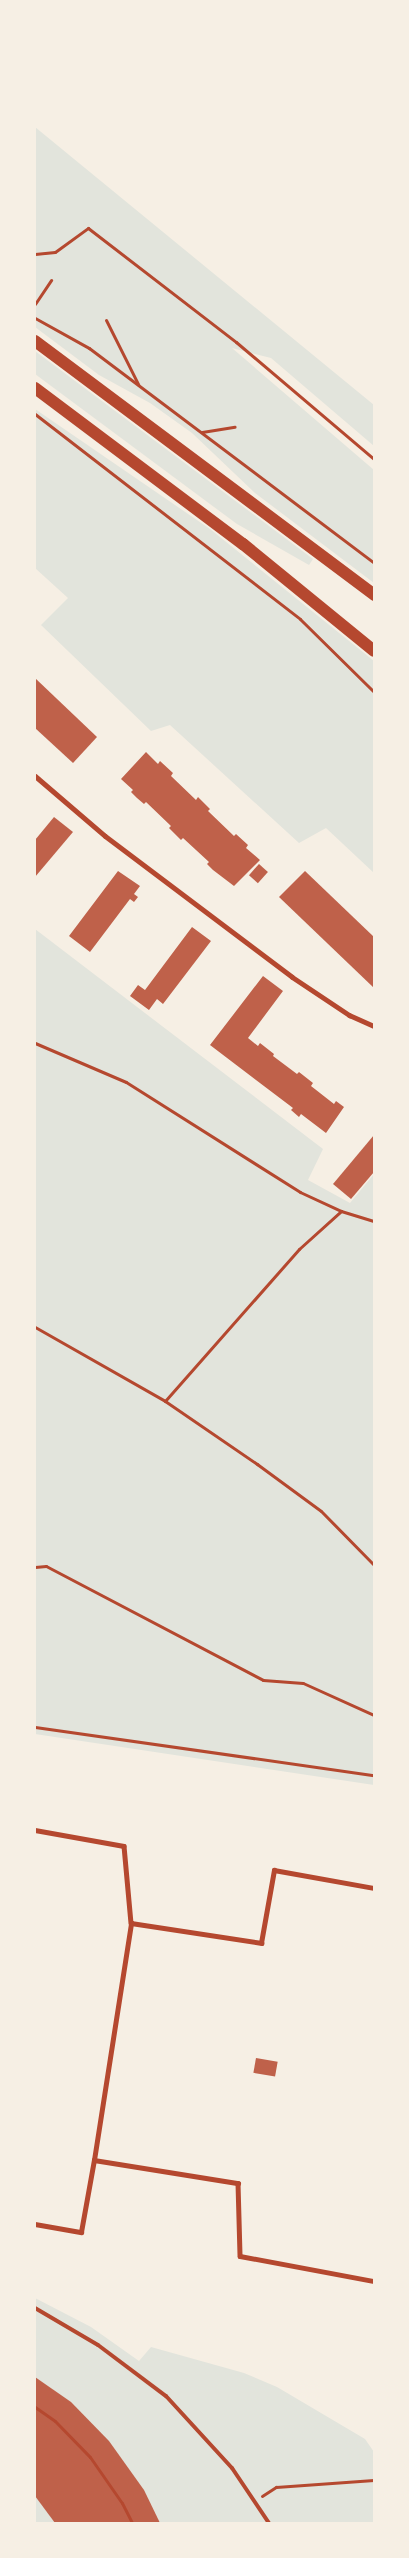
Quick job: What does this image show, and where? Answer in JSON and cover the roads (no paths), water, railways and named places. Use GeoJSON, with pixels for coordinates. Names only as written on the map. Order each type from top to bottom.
{"type":"FeatureCollection","features":[{"type":"Feature","properties":{"kind":"main road"},"geometry":{"type":"LineString","coordinates":[[35,341],[374,595]]}},
{"type":"Feature","properties":{"kind":"main road"},"geometry":{"type":"LineString","coordinates":[[35,388],[243,544],[374,650]]}},
{"type":"Feature","properties":{"kind":"street"},"geometry":{"type":"LineString","coordinates":[[35,776],[105,836],[292,978],[348,1016],[374,1026]]}},
{"type":"Feature","properties":{"kind":"street"},"geometry":{"type":"LineString","coordinates":[[35,1830],[124,1846],[131,1923],[81,2232],[35,2224]]}},
{"type":"Feature","properties":{"kind":"street"},"geometry":{"type":"LineString","coordinates":[[131,1923],[261,1944],[274,1870],[374,1888]]}},
{"type":"Feature","properties":{"kind":"street"},"geometry":{"type":"LineString","coordinates":[[94,2160],[238,2183],[240,2256],[374,2281]]}},
{"type":"Feature","properties":{"kind":"lane"},"geometry":{"type":"LineString","coordinates":[[35,2308],[98,2344],[166,2396],[214,2446],[269,2523]]}}]}
